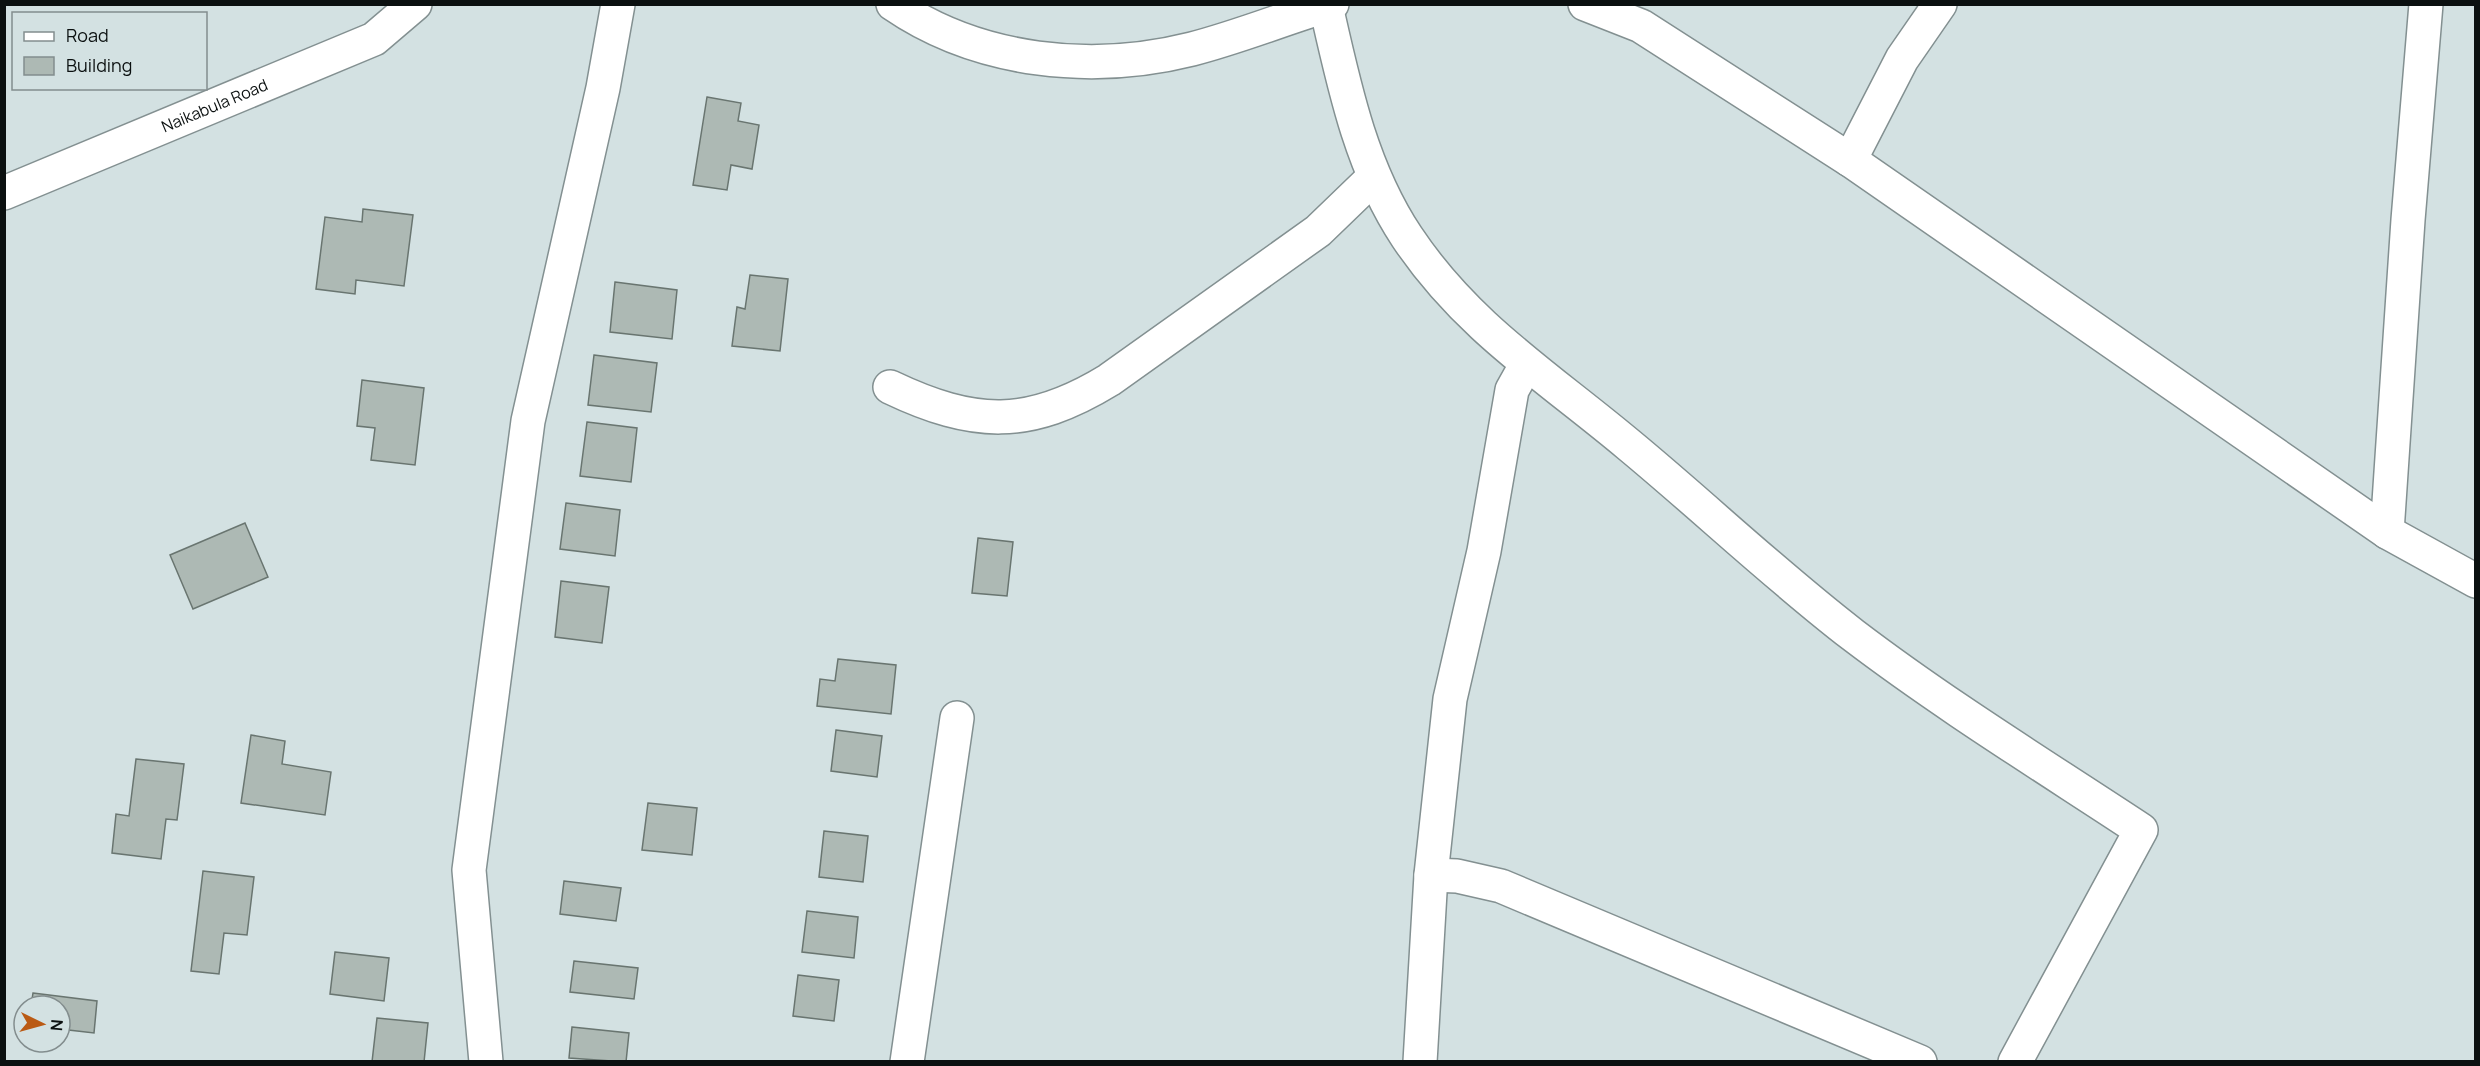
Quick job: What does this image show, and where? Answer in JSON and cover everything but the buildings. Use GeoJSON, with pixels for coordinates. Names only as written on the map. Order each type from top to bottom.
{"type":"FeatureCollection","features":[{"type":"Feature","properties":{"kind":"street","name":"Naikabula Road"},"geometry":{"type":"LineString","coordinates":[[4,193],[374,39],[415,4]]}},
{"type":"Feature","properties":{"kind":"street"},"geometry":{"type":"LineString","coordinates":[[486,1062],[469,870],[528,421],[603,88],[618,4]]}},
{"type":"Feature","properties":{"kind":"street"},"geometry":{"type":"LineString","coordinates":[[893,4],[941,30],[985,47],[1042,58],[1099,63],[1147,58],[1193,49],[1329,5],[1349,101],[1374,177],[1407,236],[1426,263],[1467,312],[1526,365],[1620,437],[1754,555],[1855,636],[1906,674],[2140,830],[2015,1062]]}},
{"type":"Feature","properties":{"kind":"street"},"geometry":{"type":"LineString","coordinates":[[1585,4],[1641,26],[1850,160],[2387,532],[2475,581]]}},
{"type":"Feature","properties":{"kind":"street"},"geometry":{"type":"LineString","coordinates":[[1850,160],[1902,59],[1934,9],[1940,4]]}},
{"type":"Feature","properties":{"kind":"street"},"geometry":{"type":"LineString","coordinates":[[2387,532],[2408,220],[2427,4]]}},
{"type":"Feature","properties":{"kind":"street"},"geometry":{"type":"LineString","coordinates":[[890,387],[933,406],[998,419],[1050,410],[1081,397],[1110,380],[1318,231],[1374,177]]}},
{"type":"Feature","properties":{"kind":"street"},"geometry":{"type":"LineString","coordinates":[[1420,1062],[1431,875],[1450,699],[1484,551],[1512,390],[1526,365]]}},
{"type":"Feature","properties":{"kind":"street"},"geometry":{"type":"LineString","coordinates":[[907,1062],[957,718]]}},
{"type":"Feature","properties":{"kind":"street"},"geometry":{"type":"LineString","coordinates":[[1431,875],[1457,876],[1501,886],[1920,1062]]}}]}
